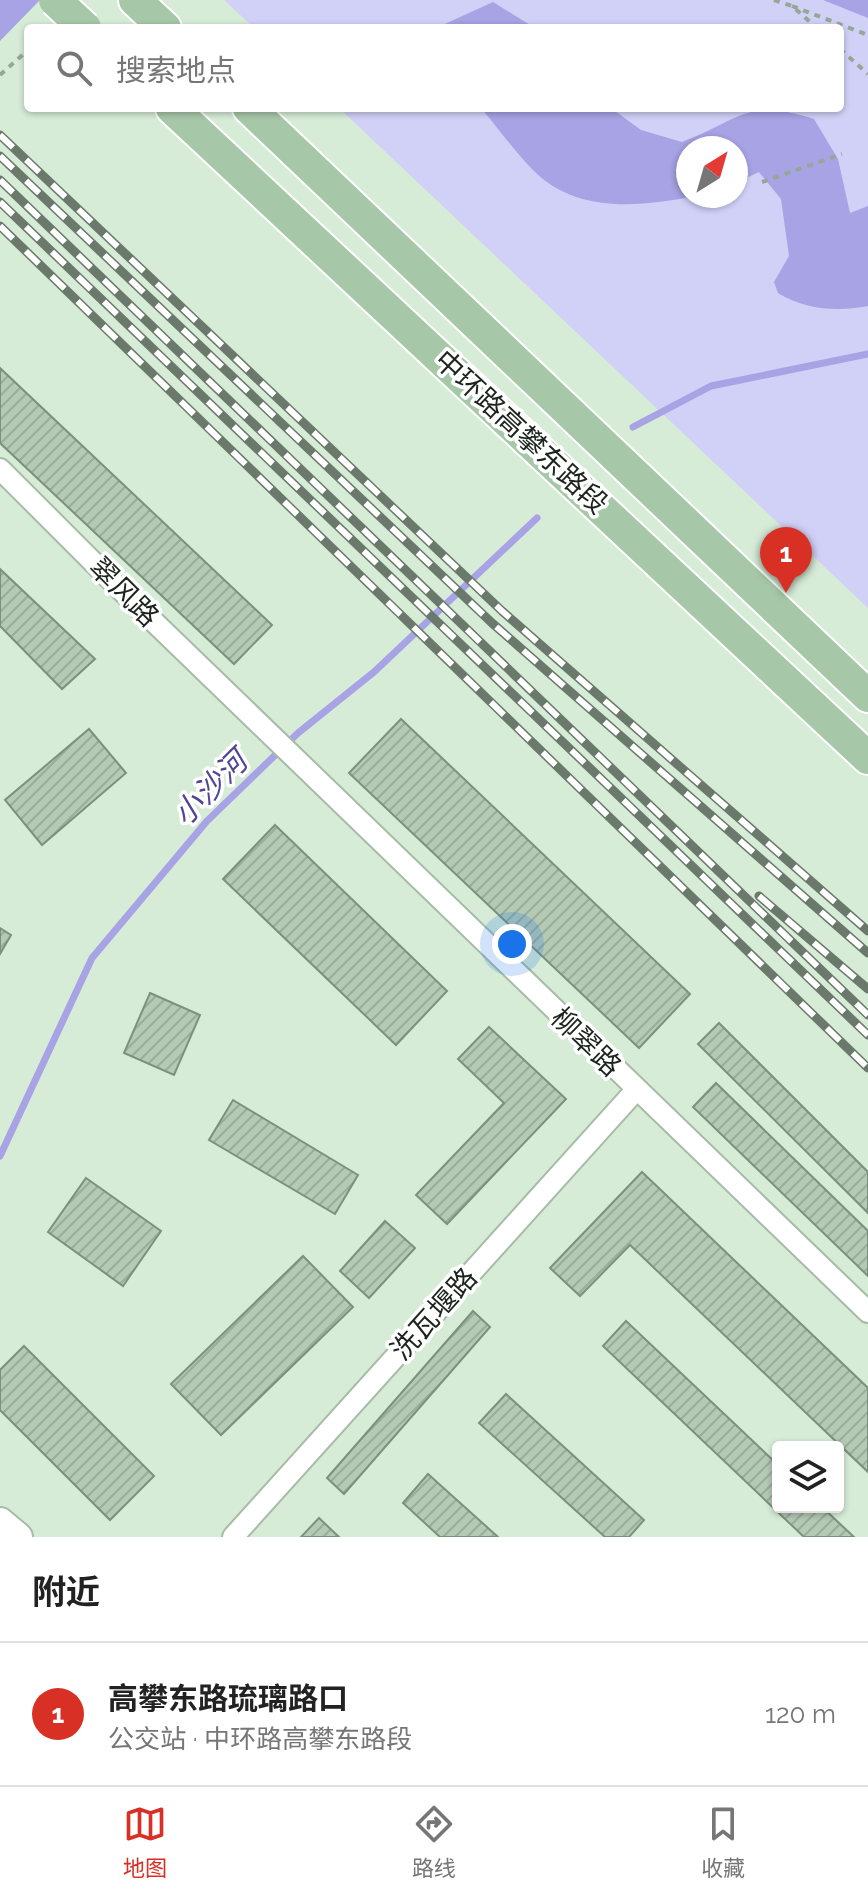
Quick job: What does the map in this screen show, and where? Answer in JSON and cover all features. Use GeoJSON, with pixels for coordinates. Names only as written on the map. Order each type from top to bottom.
{"type":"FeatureCollection","features":[{"type":"Feature","properties":{"kind":"main road"},"geometry":{"type":"LineString","coordinates":[[55,0],[81,24]]}},
{"type":"Feature","properties":{"kind":"main road"},"geometry":{"type":"LineString","coordinates":[[135,0],[161,24]]}},
{"type":"Feature","properties":{"kind":"main road","name":"中环路高攀东路段"},"geometry":{"type":"LineString","coordinates":[[176,112],[868,758]]}},
{"type":"Feature","properties":{"kind":"main road","name":"中环路高攀东路段"},"geometry":{"type":"LineString","coordinates":[[253,112],[868,696]]}},
{"type":"Feature","properties":{"kind":"main road"},"geometry":{"type":"LineString","coordinates":[[0,1522],[18,1537]]}},
{"type":"Feature","properties":{"kind":"street","name":"翠风路"},"geometry":{"type":"LineString","coordinates":[[0,469],[306,770]]}},
{"type":"Feature","properties":{"kind":"street","name":"柳翠路"},"geometry":{"type":"LineString","coordinates":[[306,770],[868,1312]]}},
{"type":"Feature","properties":{"kind":"street","name":"洗瓦堰路"},"geometry":{"type":"LineString","coordinates":[[233,1537],[636,1090]]}},
{"type":"Feature","properties":{"kind":"path"},"geometry":{"type":"LineString","coordinates":[[774,0],[839,24]]}},
{"type":"Feature","properties":{"kind":"path"},"geometry":{"type":"LineString","coordinates":[[792,6],[812,24]]}},
{"type":"Feature","properties":{"kind":"path"},"geometry":{"type":"LineString","coordinates":[[844,26],[868,35]]}},
{"type":"Feature","properties":{"kind":"path"},"geometry":{"type":"LineString","coordinates":[[844,53],[868,74]]}},
{"type":"Feature","properties":{"kind":"path"},"geometry":{"type":"LineString","coordinates":[[0,75],[24,54]]}},
{"type":"Feature","properties":{"kind":"path"},"geometry":{"type":"LineString","coordinates":[[762,182],[842,154]]}},
{"type":"Feature","properties":{"kind":"shaded area"},"geometry":{"type":"Polygon","coordinates":[[[0,0],[40,0],[0,41],[0,0]]]}},
{"type":"Feature","properties":{"kind":"shaded area"},"geometry":{"type":"Polygon","coordinates":[[[224,0],[868,0],[868,608],[343,112],[844,112],[844,24],[250,24],[224,0]]]}},
{"type":"Feature","properties":{"kind":"shaded area"},"geometry":{"type":"Polygon","coordinates":[[[823,0],[868,0],[868,18],[823,0]]]}},
{"type":"Feature","properties":{"kind":"shaded area"},"geometry":{"type":"Polygon","coordinates":[[[493,2],[529,24],[445,24],[493,2]]]}},
{"type":"Feature","properties":{"kind":"shaded area"},"geometry":{"type":"Polygon","coordinates":[[[484,112],[616,112],[641,130],[676,140],[676,199],[631,204],[589,200],[550,184],[533,170],[484,112]]]}},
{"type":"Feature","properties":{"kind":"shaded area"},"geometry":{"type":"Polygon","coordinates":[[[754,112],[786,112],[814,119],[838,159],[850,213],[868,206],[868,306],[822,308],[799,303],[778,293],[774,282],[789,256],[781,199],[759,172],[748,177],[748,136],[697,136],[754,112]]]}},
{"type":"Feature","properties":{"kind":"building"},"geometry":{"type":"Polygon","coordinates":[[[0,368],[272,625],[234,664],[0,443],[0,368]]]}},
{"type":"Feature","properties":{"kind":"building"},"geometry":{"type":"Polygon","coordinates":[[[0,569],[95,659],[62,689],[0,626],[0,569]]]}},
{"type":"Feature","properties":{"kind":"building"},"geometry":{"type":"Polygon","coordinates":[[[401,719],[690,994],[639,1048],[349,773],[401,719]]]}},
{"type":"Feature","properties":{"kind":"building"},"geometry":{"type":"Polygon","coordinates":[[[89,729],[126,773],[42,845],[5,800],[89,729]]]}},
{"type":"Feature","properties":{"kind":"building"},"geometry":{"type":"Polygon","coordinates":[[[275,825],[447,991],[396,1045],[223,879],[275,825]]]}},
{"type":"Feature","properties":{"kind":"building"},"geometry":{"type":"Polygon","coordinates":[[[0,928],[11,935],[0,954],[0,928]]]}},
{"type":"Feature","properties":{"kind":"building"},"geometry":{"type":"Polygon","coordinates":[[[150,993],[200,1015],[174,1075],[124,1053],[150,993]]]}},
{"type":"Feature","properties":{"kind":"building"},"geometry":{"type":"Polygon","coordinates":[[[719,1023],[868,1172],[868,1213],[698,1044],[719,1023]]]}},
{"type":"Feature","properties":{"kind":"building"},"geometry":{"type":"Polygon","coordinates":[[[489,1027],[566,1099],[447,1224],[416,1195],[504,1103],[458,1059],[489,1027]]]}},
{"type":"Feature","properties":{"kind":"building"},"geometry":{"type":"Polygon","coordinates":[[[716,1083],[868,1231],[868,1276],[693,1107],[716,1083]]]}},
{"type":"Feature","properties":{"kind":"building"},"geometry":{"type":"Polygon","coordinates":[[[233,1100],[358,1175],[335,1214],[209,1140],[233,1100]]]}},
{"type":"Feature","properties":{"kind":"building"},"geometry":{"type":"Polygon","coordinates":[[[642,1172],[868,1388],[868,1472],[844,1449],[844,1441],[835,1441],[630,1245],[580,1296],[550,1268],[642,1172]]]}},
{"type":"Feature","properties":{"kind":"building"},"geometry":{"type":"Polygon","coordinates":[[[86,1178],[161,1231],[123,1286],[48,1232],[86,1178]]]}},
{"type":"Feature","properties":{"kind":"building"},"geometry":{"type":"Polygon","coordinates":[[[385,1221],[415,1248],[369,1298],[340,1271],[385,1221]]]}},
{"type":"Feature","properties":{"kind":"building"},"geometry":{"type":"Polygon","coordinates":[[[303,1256],[353,1307],[221,1435],[171,1384],[303,1256]]]}},
{"type":"Feature","properties":{"kind":"building"},"geometry":{"type":"Polygon","coordinates":[[[473,1311],[490,1327],[344,1494],[327,1478],[473,1311]]]}},
{"type":"Feature","properties":{"kind":"building"},"geometry":{"type":"Polygon","coordinates":[[[626,1321],[772,1459],[772,1507],[603,1346],[626,1321]]]}},
{"type":"Feature","properties":{"kind":"building"},"geometry":{"type":"Polygon","coordinates":[[[24,1346],[154,1476],[110,1520],[0,1410],[0,1370],[24,1346]]]}},
{"type":"Feature","properties":{"kind":"building"},"geometry":{"type":"Polygon","coordinates":[[[506,1394],[644,1520],[629,1537],[605,1537],[479,1423],[506,1394]]]}},
{"type":"Feature","properties":{"kind":"building"},"geometry":{"type":"Polygon","coordinates":[[[428,1474],[498,1537],[440,1537],[403,1503],[428,1474]]]}},
{"type":"Feature","properties":{"kind":"building"},"geometry":{"type":"Polygon","coordinates":[[[779,1513],[828,1513],[854,1537],[804,1537],[779,1513]]]}},
{"type":"Feature","properties":{"kind":"building"},"geometry":{"type":"Polygon","coordinates":[[[319,1518],[339,1537],[301,1537],[319,1518]]]}},
{"type":"Feature","properties":{"kind":"waterway"},"geometry":{"type":"LineString","coordinates":[[633,427],[711,386],[868,354]]}},
{"type":"Feature","properties":{"kind":"waterway","name":"小沙河"},"geometry":{"type":"LineString","coordinates":[[0,1156],[92,958],[207,821],[298,733],[374,672],[537,518]]}},
{"type":"Feature","properties":{"kind":"railway"},"geometry":{"type":"LineString","coordinates":[[0,135],[502,611],[868,931]]}},
{"type":"Feature","properties":{"kind":"railway"},"geometry":{"type":"LineString","coordinates":[[0,156],[492,623],[868,953]]}},
{"type":"Feature","properties":{"kind":"railway"},"geometry":{"type":"LineString","coordinates":[[0,180],[868,1015]]}},
{"type":"Feature","properties":{"kind":"railway"},"geometry":{"type":"LineString","coordinates":[[0,202],[868,1035]]}},
{"type":"Feature","properties":{"kind":"railway"},"geometry":{"type":"LineString","coordinates":[[0,226],[868,1068]]}},
{"type":"Feature","properties":{"kind":"railway"},"geometry":{"type":"LineString","coordinates":[[759,896],[868,989]]}},
{"type":"Feature","properties":{"kind":"place","name":"高攀东路琉璃路口"},"geometry":{"type":"Point","coordinates":[786,593]}}]}
